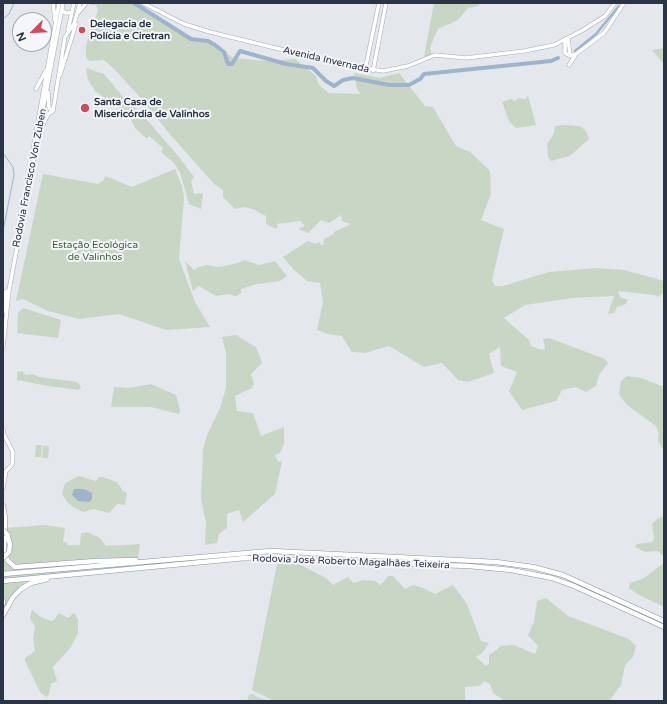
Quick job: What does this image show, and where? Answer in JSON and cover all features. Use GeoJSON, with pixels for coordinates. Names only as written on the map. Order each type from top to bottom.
{"type":"FeatureCollection","features":[{"type":"Feature","properties":{"kind":"highway"},"geometry":{"type":"LineString","coordinates":[[3,507],[5,522],[4,553],[8,561],[15,567],[96,561],[170,560]]}},
{"type":"Feature","properties":{"kind":"highway"},"geometry":{"type":"LineString","coordinates":[[3,530],[7,534],[10,544],[9,552],[3,558]]}},
{"type":"Feature","properties":{"kind":"highway","name":"Rodovia José Roberto Magalhães Teixeira"},"geometry":{"type":"LineString","coordinates":[[3,574],[271,551],[461,559],[496,562],[551,572],[575,580],[664,620]]}},
{"type":"Feature","properties":{"kind":"highway","name":"Rodovia José Roberto Magalhães Teixeira"},"geometry":{"type":"LineString","coordinates":[[3,580],[245,558],[460,565],[511,570],[552,578],[574,586],[664,627]]}},
{"type":"Feature","properties":{"kind":"highway"},"geometry":{"type":"LineString","coordinates":[[3,615],[15,594],[27,585],[39,581],[88,573]]}},
{"type":"Feature","properties":{"kind":"main road"},"geometry":{"type":"LineString","coordinates":[[53,3],[55,20],[53,37]]}},
{"type":"Feature","properties":{"kind":"main road"},"geometry":{"type":"LineString","coordinates":[[53,37],[59,3]]}},
{"type":"Feature","properties":{"kind":"main road","name":"Rodovia Francisco Von Zuben"},"geometry":{"type":"LineString","coordinates":[[3,347],[9,290],[63,3]]}},
{"type":"Feature","properties":{"kind":"main road"},"geometry":{"type":"LineString","coordinates":[[39,133],[48,114],[53,111],[60,63],[74,3]]}},
{"type":"Feature","properties":{"kind":"main road","name":"Avenida Invernada"},"geometry":{"type":"LineString","coordinates":[[143,3],[190,27],[373,71],[400,68],[435,55],[466,58],[524,51],[566,38],[605,16],[615,3]]}},
{"type":"Feature","properties":{"kind":"main road"},"geometry":{"type":"LineString","coordinates":[[365,70],[379,3]]}},
{"type":"Feature","properties":{"kind":"main road"},"geometry":{"type":"LineString","coordinates":[[373,71],[386,3]]}},
{"type":"Feature","properties":{"kind":"main road"},"geometry":{"type":"LineString","coordinates":[[570,56],[576,54],[604,33],[624,3]]}},
{"type":"Feature","properties":{"kind":"main road"},"geometry":{"type":"LineString","coordinates":[[67,33],[74,24],[82,4]]}},
{"type":"Feature","properties":{"kind":"main road"},"geometry":{"type":"LineString","coordinates":[[58,82],[82,4]]}},
{"type":"Feature","properties":{"kind":"main road"},"geometry":{"type":"LineString","coordinates":[[62,9],[66,14],[72,12]]}},
{"type":"Feature","properties":{"kind":"main road"},"geometry":{"type":"LineString","coordinates":[[67,33],[70,31],[72,35]]}},
{"type":"Feature","properties":{"kind":"main road","name":"Rodovia Francisco Von Zuben"},"geometry":{"type":"LineString","coordinates":[[3,312],[53,37]]}},
{"type":"Feature","properties":{"kind":"main road"},"geometry":{"type":"LineString","coordinates":[[566,38],[565,53],[570,56]]}},
{"type":"Feature","properties":{"kind":"main road"},"geometry":{"type":"LineString","coordinates":[[566,38],[570,56]]}},
{"type":"Feature","properties":{"kind":"main road"},"geometry":{"type":"LineString","coordinates":[[569,65],[576,54]]}},
{"type":"Feature","properties":{"kind":"main road"},"geometry":{"type":"LineString","coordinates":[[61,58],[66,56]]}},
{"type":"Feature","properties":{"kind":"main road"},"geometry":{"type":"LineString","coordinates":[[60,63],[62,67]]}},
{"type":"Feature","properties":{"kind":"main road"},"geometry":{"type":"LineString","coordinates":[[36,89],[49,64]]}},
{"type":"Feature","properties":{"kind":"main road"},"geometry":{"type":"LineString","coordinates":[[47,86],[49,107],[53,111]]}},
{"type":"Feature","properties":{"kind":"main road"},"geometry":{"type":"LineString","coordinates":[[3,429],[4,435],[13,452],[12,465],[6,471],[3,488]]}},
{"type":"Feature","properties":{"kind":"main road"},"geometry":{"type":"LineString","coordinates":[[3,507],[3,525]]}},
{"type":"Feature","properties":{"kind":"green space"},"geometry":{"type":"Polygon","coordinates":[[[90,3],[139,3],[185,37],[193,41],[210,41],[233,58],[268,61],[295,59],[316,76],[319,85],[329,93],[361,94],[357,89],[354,73],[380,78],[399,73],[425,106],[433,107],[456,146],[470,152],[490,171],[491,194],[481,220],[504,229],[492,280],[495,286],[503,286],[549,272],[596,268],[624,270],[664,281],[664,292],[658,297],[655,295],[618,291],[620,297],[628,300],[626,304],[617,307],[614,313],[608,314],[614,296],[572,298],[525,305],[504,318],[529,340],[531,346],[542,350],[545,348],[543,339],[549,338],[605,359],[608,363],[599,375],[596,386],[586,392],[576,387],[562,390],[556,401],[522,410],[509,391],[517,372],[501,366],[500,347],[489,354],[494,373],[468,382],[458,380],[442,363],[424,367],[389,346],[365,353],[352,352],[342,336],[328,334],[317,330],[323,302],[320,283],[307,281],[294,270],[283,257],[308,241],[315,244],[320,242],[321,245],[323,245],[324,239],[334,234],[334,232],[351,224],[342,221],[341,215],[329,223],[321,220],[308,233],[298,229],[305,226],[300,221],[276,224],[278,226],[276,229],[266,224],[266,216],[255,210],[245,207],[235,209],[223,197],[223,190],[214,184],[168,132],[140,97],[114,69],[104,60],[90,61],[86,58],[86,46],[98,11],[96,5],[91,5],[90,3]]]}},
{"type":"Feature","properties":{"kind":"green space"},"geometry":{"type":"Polygon","coordinates":[[[434,3],[480,3],[478,6],[468,8],[458,20],[438,29],[430,47],[432,55],[424,57],[434,3]]]}},
{"type":"Feature","properties":{"kind":"green space"},"geometry":{"type":"Polygon","coordinates":[[[664,48],[664,64],[652,50],[664,48]]]}},
{"type":"Feature","properties":{"kind":"green space"},"geometry":{"type":"Polygon","coordinates":[[[86,68],[104,74],[124,98],[142,114],[180,158],[194,177],[191,181],[194,194],[203,193],[201,209],[189,204],[180,172],[173,162],[161,152],[163,148],[149,136],[147,139],[136,129],[128,114],[95,91],[88,80],[86,68]]]}},
{"type":"Feature","properties":{"kind":"green space"},"geometry":{"type":"Polygon","coordinates":[[[528,96],[536,125],[516,128],[509,121],[502,102],[511,99],[515,101],[519,98],[525,99],[528,96]]]}},
{"type":"Feature","properties":{"kind":"green space"},"geometry":{"type":"Polygon","coordinates":[[[555,126],[580,126],[586,131],[589,139],[570,156],[551,161],[548,157],[547,144],[554,133],[555,126]]]}},
{"type":"Feature","properties":{"kind":"green space","name":"Estação Ecológica de Valinhos"},"geometry":{"type":"Polygon","coordinates":[[[175,169],[182,186],[184,198],[179,259],[195,302],[210,327],[166,330],[119,314],[79,319],[48,311],[23,299],[16,301],[43,174],[98,184],[104,180],[105,176],[132,187],[175,169]]]}},
{"type":"Feature","properties":{"kind":"green space"},"geometry":{"type":"Polygon","coordinates":[[[244,260],[259,265],[275,261],[287,276],[280,281],[257,284],[241,289],[241,293],[237,296],[230,294],[216,296],[199,286],[193,291],[185,261],[194,270],[207,265],[218,267],[244,260]]]}},
{"type":"Feature","properties":{"kind":"green space"},"geometry":{"type":"Polygon","coordinates":[[[23,308],[61,320],[58,338],[17,333],[18,313],[23,308]]]}},
{"type":"Feature","properties":{"kind":"green space"},"geometry":{"type":"Polygon","coordinates":[[[236,335],[256,347],[262,363],[251,374],[254,384],[252,388],[235,396],[237,411],[253,413],[261,436],[284,427],[284,444],[280,453],[275,455],[278,462],[282,461],[275,494],[243,522],[239,510],[227,514],[227,528],[219,534],[217,543],[205,545],[206,523],[201,498],[203,450],[207,435],[220,408],[226,388],[226,353],[222,337],[236,335]]]}},
{"type":"Feature","properties":{"kind":"green space"},"geometry":{"type":"Polygon","coordinates":[[[22,371],[26,375],[33,374],[39,377],[77,382],[81,387],[79,390],[17,380],[17,372],[22,371]]]}},
{"type":"Feature","properties":{"kind":"green space"},"geometry":{"type":"Polygon","coordinates":[[[627,376],[641,378],[664,387],[664,447],[662,448],[658,441],[659,433],[656,426],[627,405],[620,396],[621,381],[627,376]]]}},
{"type":"Feature","properties":{"kind":"green space"},"geometry":{"type":"Polygon","coordinates":[[[151,384],[176,395],[180,410],[179,414],[151,407],[111,407],[114,387],[129,388],[151,384]]]}},
{"type":"Feature","properties":{"kind":"green space"},"geometry":{"type":"Polygon","coordinates":[[[36,445],[42,445],[41,457],[35,457],[36,445]]]}},
{"type":"Feature","properties":{"kind":"green space"},"geometry":{"type":"Polygon","coordinates":[[[43,446],[49,446],[48,458],[42,458],[43,446]]]}},
{"type":"Feature","properties":{"kind":"green space"},"geometry":{"type":"Polygon","coordinates":[[[79,476],[96,481],[99,477],[103,477],[117,482],[123,491],[127,493],[125,505],[117,504],[109,513],[94,509],[83,512],[73,507],[67,502],[62,494],[65,483],[79,476]]]}},
{"type":"Feature","properties":{"kind":"green space"},"geometry":{"type":"Polygon","coordinates":[[[664,516],[664,557],[658,551],[645,552],[635,547],[637,544],[652,542],[654,539],[652,524],[657,519],[664,516]]]}},
{"type":"Feature","properties":{"kind":"green space"},"geometry":{"type":"Polygon","coordinates":[[[45,525],[65,528],[63,542],[67,542],[67,545],[80,545],[81,533],[87,532],[100,538],[106,546],[140,544],[138,558],[79,560],[14,565],[7,557],[9,554],[6,528],[45,525]]]}},
{"type":"Feature","properties":{"kind":"green space"},"geometry":{"type":"Polygon","coordinates":[[[5,559],[13,567],[105,563],[3,571],[3,561],[5,559]]]}},
{"type":"Feature","properties":{"kind":"green space"},"geometry":{"type":"Polygon","coordinates":[[[190,559],[190,563],[3,579],[3,576],[190,559]]]}},
{"type":"Feature","properties":{"kind":"green space"},"geometry":{"type":"Polygon","coordinates":[[[664,563],[664,607],[639,595],[629,587],[630,583],[644,578],[664,563]]]}},
{"type":"Feature","properties":{"kind":"green space"},"geometry":{"type":"Polygon","coordinates":[[[277,564],[299,564],[326,578],[333,585],[348,577],[354,583],[363,580],[375,581],[381,585],[388,576],[393,576],[405,589],[413,585],[435,594],[453,585],[467,604],[481,641],[489,643],[483,652],[476,657],[486,666],[489,663],[489,655],[500,646],[514,645],[535,654],[538,646],[528,635],[534,622],[537,601],[546,598],[568,616],[629,639],[636,646],[633,657],[625,665],[621,685],[609,701],[501,701],[502,699],[493,693],[490,684],[485,681],[479,686],[465,687],[465,701],[274,701],[252,690],[277,564]]]}},
{"type":"Feature","properties":{"kind":"green space"},"geometry":{"type":"Polygon","coordinates":[[[24,582],[26,584],[3,613],[3,583],[24,582]]]}},
{"type":"Feature","properties":{"kind":"green space"},"geometry":{"type":"Polygon","coordinates":[[[32,610],[41,617],[51,621],[54,620],[59,613],[68,618],[74,613],[78,619],[78,633],[71,647],[53,667],[57,681],[51,684],[49,694],[46,697],[40,692],[25,661],[25,658],[35,651],[33,639],[35,627],[30,618],[32,610]]]}},
{"type":"Feature","properties":{"kind":"green space"},"geometry":{"type":"Polygon","coordinates":[[[253,694],[269,701],[247,701],[249,695],[253,694]]]}},
{"type":"Feature","properties":{"kind":"water"},"geometry":{"type":"Polygon","coordinates":[[[74,489],[84,489],[92,493],[92,499],[89,502],[78,501],[72,495],[74,489]]]}},
{"type":"Feature","properties":{"kind":"waterway"},"geometry":{"type":"LineString","coordinates":[[3,19],[9,14],[14,3]]}},
{"type":"Feature","properties":{"kind":"waterway"},"geometry":{"type":"LineString","coordinates":[[134,3],[191,39],[208,41],[215,45],[224,52],[228,64],[232,64],[240,51],[286,64],[313,68],[326,81],[334,86],[343,80],[353,78],[389,85],[409,85],[420,79],[424,74],[551,61],[558,58]]}},
{"type":"Feature","properties":{"kind":"waterway"},"geometry":{"type":"LineString","coordinates":[[575,51],[596,34],[619,6]]}},
{"type":"Feature","properties":{"kind":"waterway"},"geometry":{"type":"LineString","coordinates":[[3,153],[13,167],[14,175],[3,231]]}},
{"type":"Feature","properties":{"kind":"place","name":"Delegacia de Polícia e Ciretran"},"geometry":{"type":"Point","coordinates":[82,30]}},
{"type":"Feature","properties":{"kind":"place","name":"Santa Casa de Misericórdia de Valinhos"},"geometry":{"type":"Point","coordinates":[85,108]}}]}
